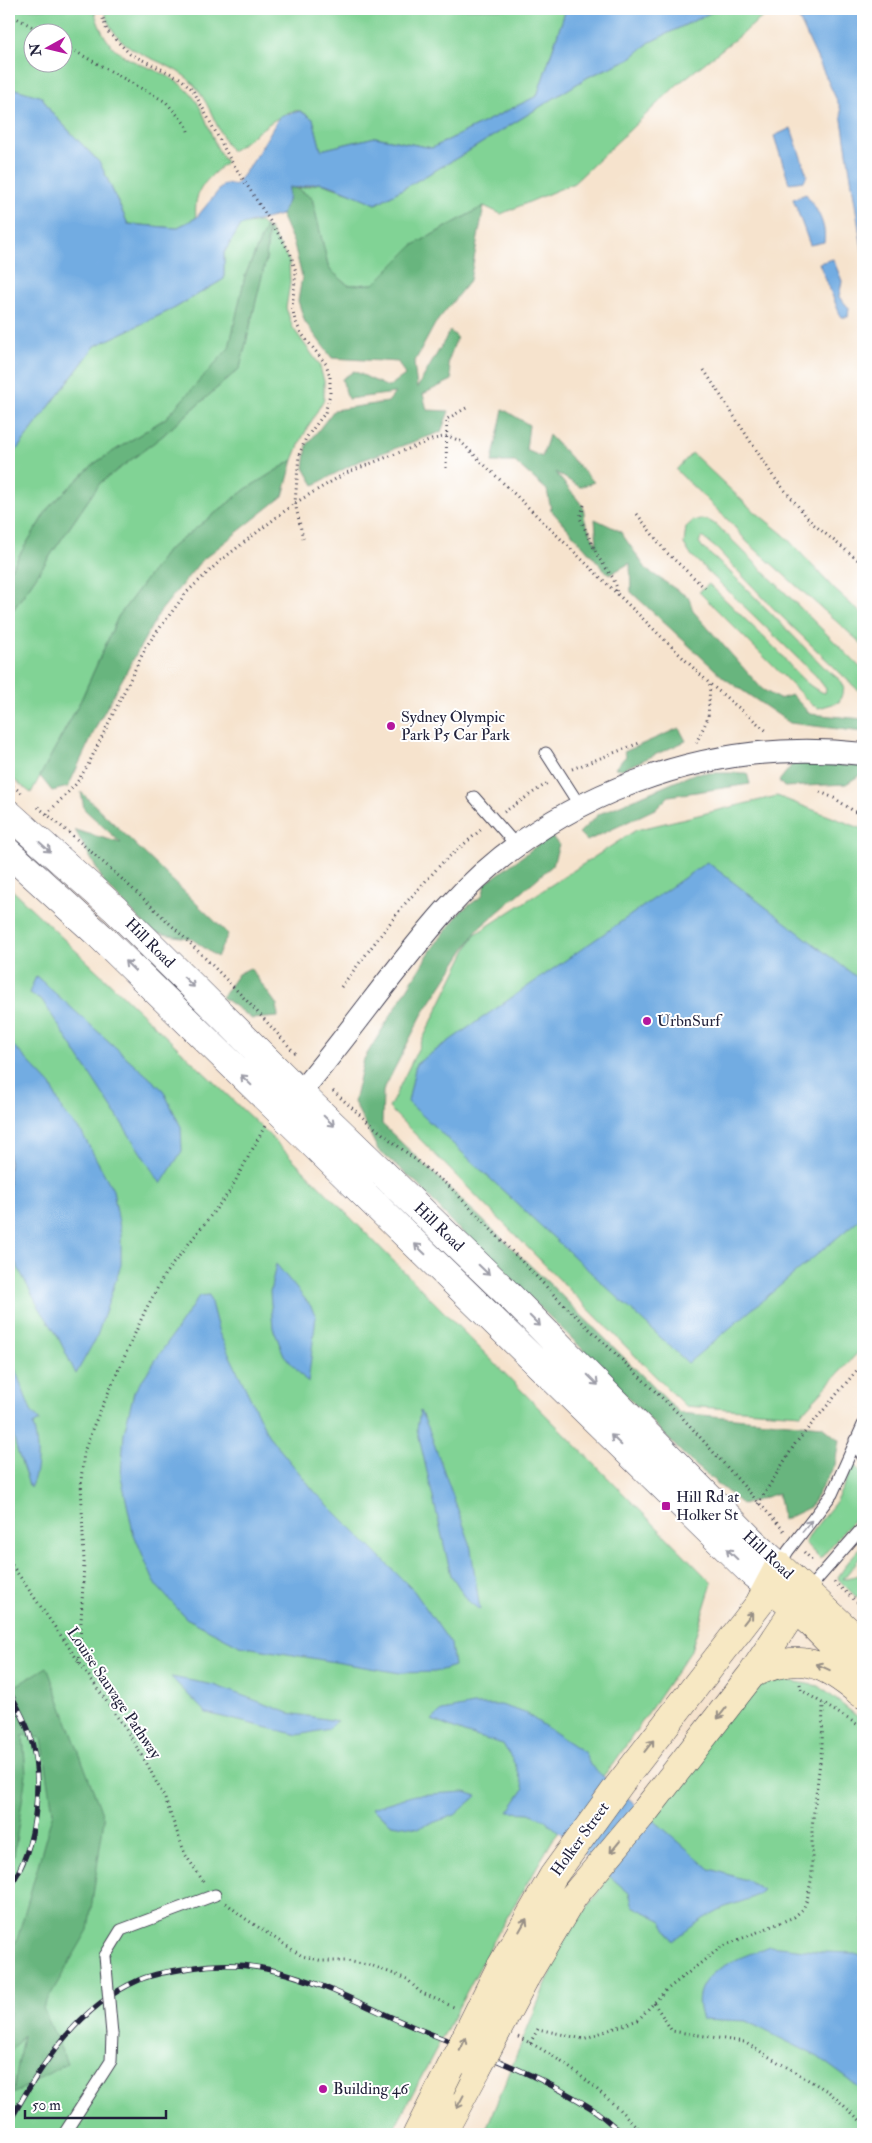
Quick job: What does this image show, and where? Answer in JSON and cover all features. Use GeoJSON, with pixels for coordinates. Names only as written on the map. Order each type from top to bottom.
{"type":"FeatureCollection","features":[{"type":"Feature","properties":{"kind":"main road","name":"Hill Road"},"geometry":{"type":"LineString","coordinates":[[774,1576],[809,1590],[863,1645]]}},
{"type":"Feature","properties":{"kind":"main road","name":"Holker Street"},"geometry":{"type":"LineString","coordinates":[[442,2134],[477,2069],[512,1973],[553,1876],[619,1785],[759,1604],[774,1576]]}},
{"type":"Feature","properties":{"kind":"main road","name":"Hill Road"},"geometry":{"type":"LineString","coordinates":[[809,1590],[863,1676]]}},
{"type":"Feature","properties":{"kind":"main road","name":"Holker Street"},"geometry":{"type":"LineString","coordinates":[[417,2134],[441,2087],[512,1973],[573,1896],[646,1810],[752,1674],[809,1590]]}},
{"type":"Feature","properties":{"kind":"main road"},"geometry":{"type":"LineString","coordinates":[[752,1674],[774,1665],[808,1662],[828,1669],[863,1695]]}},
{"type":"Feature","properties":{"kind":"street"},"geometry":{"type":"LineString","coordinates":[[274,1119],[300,1093],[445,911],[474,880],[516,845],[580,806],[636,780],[683,766],[747,754],[796,749],[863,754]]}},
{"type":"Feature","properties":{"kind":"street","name":"Hill Road"},"geometry":{"type":"LineString","coordinates":[[9,814],[115,909],[300,1093],[511,1297],[774,1576]]}},
{"type":"Feature","properties":{"kind":"street","name":"Hill Road"},"geometry":{"type":"LineString","coordinates":[[9,853],[100,936],[274,1119],[752,1573],[774,1576]]}},
{"type":"Feature","properties":{"kind":"lane"},"geometry":{"type":"LineString","coordinates":[[546,753],[580,806]]}},
{"type":"Feature","properties":{"kind":"lane"},"geometry":{"type":"LineString","coordinates":[[474,797],[492,820],[516,845]]}},
{"type":"Feature","properties":{"kind":"lane"},"geometry":{"type":"LineString","coordinates":[[774,1576],[794,1542],[832,1494],[863,1425]]}},
{"type":"Feature","properties":{"kind":"lane"},"geometry":{"type":"LineString","coordinates":[[856,1440],[863,1457]]}},
{"type":"Feature","properties":{"kind":"lane"},"geometry":{"type":"LineString","coordinates":[[809,1590],[863,1527]]}},
{"type":"Feature","properties":{"kind":"lane"},"geometry":{"type":"LineString","coordinates":[[64,2134],[111,2061],[112,2034],[105,1956],[121,1930],[215,1895]]}},
{"type":"Feature","properties":{"kind":"path"},"geometry":{"type":"LineString","coordinates":[[100,9],[107,31],[130,54],[180,78],[193,90],[230,159],[276,227],[290,252],[296,272],[292,307],[295,320],[301,332],[326,364],[330,376],[330,394],[325,413],[306,438],[299,455],[295,503],[303,538]]}},
{"type":"Feature","properties":{"kind":"path"},"geometry":{"type":"LineString","coordinates":[[9,14],[24,22]]}},
{"type":"Feature","properties":{"kind":"path"},"geometry":{"type":"LineString","coordinates":[[72,50],[166,102],[186,126],[189,134]]}},
{"type":"Feature","properties":{"kind":"path"},"geometry":{"type":"LineString","coordinates":[[704,370],[773,476],[812,523],[863,564]]}},
{"type":"Feature","properties":{"kind":"path"},"geometry":{"type":"LineString","coordinates":[[446,468],[447,419],[468,407]]}},
{"type":"Feature","properties":{"kind":"path"},"geometry":{"type":"LineString","coordinates":[[299,1058],[270,1025],[152,906],[47,814],[76,784],[84,772],[147,645],[186,593],[220,561],[295,503],[346,473],[434,439],[448,436],[460,441],[615,594],[710,684],[769,733],[796,749]]}},
{"type":"Feature","properties":{"kind":"path"},"geometry":{"type":"LineString","coordinates":[[584,506],[580,518],[598,557],[613,578],[617,588],[615,594]]}},
{"type":"Feature","properties":{"kind":"path"},"geometry":{"type":"LineString","coordinates":[[637,514],[665,551],[704,588]]}},
{"type":"Feature","properties":{"kind":"path"},"geometry":{"type":"LineString","coordinates":[[683,766],[708,718],[710,684]]}},
{"type":"Feature","properties":{"kind":"path"},"geometry":{"type":"LineString","coordinates":[[341,987],[403,906],[443,862],[492,820],[559,774],[642,742]]}},
{"type":"Feature","properties":{"kind":"path"},"geometry":{"type":"LineString","coordinates":[[820,792],[834,798],[863,817]]}},
{"type":"Feature","properties":{"kind":"path"},"geometry":{"type":"LineString","coordinates":[[332,1089],[369,1123],[450,1188],[559,1300],[681,1416],[794,1542],[809,1590],[863,1607]]}},
{"type":"Feature","properties":{"kind":"path"},"geometry":{"type":"LineString","coordinates":[[79,1663],[84,1563],[82,1481],[84,1452],[145,1311],[165,1274],[230,1192],[274,1119]]}},
{"type":"Feature","properties":{"kind":"path"},"geometry":{"type":"LineString","coordinates":[[758,1504],[794,1444],[863,1363]]}},
{"type":"Feature","properties":{"kind":"path","name":"Louise Sauvage Pathway"},"geometry":{"type":"LineString","coordinates":[[9,1561],[148,1764],[165,1800],[185,1854],[200,1878],[215,1895],[243,1917],[302,1956],[322,1961],[347,1961],[372,1966],[407,1979],[420,1992],[454,2008]]}},
{"type":"Feature","properties":{"kind":"path"},"geometry":{"type":"LineString","coordinates":[[530,2043],[538,2030],[583,2039],[638,2020],[665,1991],[722,1947],[794,1917],[803,1910],[808,1900],[812,1876],[812,1827],[822,1746],[823,1702]]}},
{"type":"Feature","properties":{"kind":"path"},"geometry":{"type":"LineString","coordinates":[[654,2003],[672,2031],[744,2042],[829,2092],[863,2123]]}},
{"type":"Feature","properties":{"kind":"path"},"geometry":{"type":"LineString","coordinates":[[522,2039],[582,2078],[624,2113],[644,2134]]}},
{"type":"Feature","properties":{"kind":"green space"},"geometry":{"type":"Polygon","coordinates":[[[9,9],[94,9],[101,30],[111,45],[122,55],[177,82],[191,94],[201,110],[216,146],[226,162],[202,186],[197,200],[196,218],[176,228],[128,224],[100,163],[51,112],[42,98],[9,87],[9,9]]]}},
{"type":"Feature","properties":{"kind":"green space"},"geometry":{"type":"Polygon","coordinates":[[[104,9],[566,9],[537,96],[432,148],[375,137],[321,150],[313,119],[303,112],[293,111],[284,114],[231,151],[195,86],[175,70],[127,45],[117,36],[109,24],[104,9]]]}},
{"type":"Feature","properties":{"kind":"green space"},"geometry":{"type":"Polygon","coordinates":[[[718,9],[773,9],[678,84],[574,183],[501,214],[484,206],[412,246],[374,284],[348,285],[329,269],[312,199],[298,189],[320,183],[376,204],[464,154],[588,77],[629,59],[650,42],[718,9]]]}},
{"type":"Feature","properties":{"kind":"green space"},"geometry":{"type":"Polygon","coordinates":[[[289,187],[298,189],[312,198],[329,269],[348,285],[374,284],[412,246],[484,206],[470,280],[435,324],[414,363],[417,388],[450,331],[457,337],[448,362],[452,380],[423,394],[427,410],[449,411],[441,432],[357,462],[314,485],[304,468],[307,445],[334,410],[388,402],[395,393],[348,399],[342,379],[354,371],[388,387],[405,375],[398,362],[332,358],[305,322],[298,301],[302,277],[294,244],[281,215],[288,201],[289,187]]]}},
{"type":"Feature","properties":{"kind":"green space"},"geometry":{"type":"Polygon","coordinates":[[[260,222],[266,227],[245,276],[230,348],[166,418],[95,463],[49,507],[9,572],[9,477],[13,472],[12,456],[95,346],[175,308],[224,279],[224,253],[241,225],[260,222]]]}},
{"type":"Feature","properties":{"kind":"green space"},"geometry":{"type":"Polygon","coordinates":[[[266,227],[268,230],[266,259],[240,368],[160,438],[100,483],[9,616],[9,572],[49,507],[95,463],[166,418],[229,348],[245,276],[266,227]]]}},
{"type":"Feature","properties":{"kind":"green space"},"geometry":{"type":"Polygon","coordinates":[[[269,228],[289,261],[290,283],[286,308],[293,328],[319,364],[324,381],[324,399],[302,438],[293,460],[246,489],[168,550],[118,617],[81,700],[31,793],[9,776],[9,616],[100,483],[160,438],[240,368],[266,259],[269,228]]]}},
{"type":"Feature","properties":{"kind":"green space"},"geometry":{"type":"Polygon","coordinates":[[[503,409],[529,425],[526,450],[542,457],[549,435],[594,482],[580,487],[555,472],[583,506],[585,521],[597,546],[595,519],[620,531],[647,570],[689,598],[693,611],[762,689],[779,699],[792,695],[810,714],[863,719],[863,732],[790,723],[724,678],[631,592],[630,563],[609,575],[551,510],[547,490],[515,462],[492,462],[503,409]]]}},
{"type":"Feature","properties":{"kind":"green space"},"geometry":{"type":"Polygon","coordinates":[[[692,453],[748,506],[784,535],[834,589],[863,615],[863,645],[747,542],[732,524],[676,470],[692,453]]]}},
{"type":"Feature","properties":{"kind":"green space"},"geometry":{"type":"Polygon","coordinates":[[[293,460],[283,496],[201,561],[159,613],[98,723],[68,787],[52,791],[40,776],[81,700],[118,617],[168,550],[246,489],[293,460]]]}},
{"type":"Feature","properties":{"kind":"green space"},"geometry":{"type":"Polygon","coordinates":[[[700,519],[708,520],[718,526],[863,670],[863,695],[774,609],[717,549],[702,537],[699,542],[703,548],[730,572],[824,667],[840,680],[844,689],[839,702],[819,708],[812,705],[699,592],[709,584],[781,654],[801,677],[819,691],[825,693],[826,689],[816,676],[690,554],[684,544],[686,527],[693,521],[700,519]]]}},
{"type":"Feature","properties":{"kind":"green space"},"geometry":{"type":"Polygon","coordinates":[[[679,728],[686,741],[623,769],[615,768],[626,756],[624,752],[679,728]]]}},
{"type":"Feature","properties":{"kind":"green space"},"geometry":{"type":"Polygon","coordinates":[[[794,762],[863,766],[863,777],[860,775],[846,784],[784,787],[779,781],[794,762]]]}},
{"type":"Feature","properties":{"kind":"green space"},"geometry":{"type":"Polygon","coordinates":[[[696,773],[747,773],[750,784],[669,796],[657,808],[587,841],[579,833],[599,814],[696,773]]]}},
{"type":"Feature","properties":{"kind":"green space"},"geometry":{"type":"Polygon","coordinates":[[[81,792],[228,934],[217,957],[192,939],[152,932],[105,884],[75,830],[121,843],[84,809],[81,792]]]}},
{"type":"Feature","properties":{"kind":"green space","name":"UrbnSurf"},"geometry":{"type":"Polygon","coordinates":[[[777,796],[863,829],[863,1347],[801,1414],[685,1406],[389,1108],[474,935],[636,830],[777,796]]]}},
{"type":"Feature","properties":{"kind":"green space"},"geometry":{"type":"Polygon","coordinates":[[[550,836],[559,844],[553,865],[478,929],[422,1015],[383,1091],[382,1124],[554,1288],[680,1413],[822,1426],[839,1440],[835,1465],[810,1507],[783,1520],[778,1493],[743,1505],[688,1459],[603,1369],[515,1283],[500,1263],[455,1226],[418,1184],[378,1150],[354,1102],[364,1059],[431,950],[461,911],[482,896],[486,883],[550,836]]]}},
{"type":"Feature","properties":{"kind":"green space"},"geometry":{"type":"Polygon","coordinates":[[[9,887],[263,1129],[712,1583],[691,1650],[616,1760],[552,1841],[499,1931],[391,2134],[9,2134],[9,887]]]}},
{"type":"Feature","properties":{"kind":"green space"},"geometry":{"type":"Polygon","coordinates":[[[250,968],[277,1005],[278,1017],[252,1019],[222,997],[238,974],[250,968]]]}},
{"type":"Feature","properties":{"kind":"green space"},"geometry":{"type":"Polygon","coordinates":[[[854,1465],[863,1474],[863,1509],[820,1559],[805,1543],[835,1503],[854,1465]]]}},
{"type":"Feature","properties":{"kind":"green space"},"geometry":{"type":"Polygon","coordinates":[[[863,1545],[863,1554],[843,1579],[863,1574],[863,1598],[861,1599],[854,1595],[838,1577],[863,1545]]]}},
{"type":"Feature","properties":{"kind":"green space"},"geometry":{"type":"Polygon","coordinates":[[[47,1667],[104,1819],[88,1930],[43,2008],[67,2063],[13,2094],[23,2035],[9,2055],[9,1951],[17,1940],[53,1812],[42,1738],[23,1735],[26,1774],[14,1855],[9,1860],[9,1690],[47,1667]]]}},
{"type":"Feature","properties":{"kind":"green space"},"geometry":{"type":"Polygon","coordinates":[[[752,1674],[819,1686],[863,1721],[863,2134],[484,2134],[563,1942],[752,1674]]]}},
{"type":"Feature","properties":{"kind":"water"},"geometry":{"type":"Polygon","coordinates":[[[566,9],[718,9],[650,42],[629,59],[588,77],[464,154],[376,204],[320,183],[298,188],[289,187],[288,201],[281,215],[241,225],[224,253],[224,279],[175,308],[95,346],[12,456],[13,472],[9,477],[9,87],[42,97],[51,112],[100,163],[128,224],[176,228],[196,218],[224,184],[235,185],[252,163],[280,116],[300,111],[313,119],[321,150],[375,137],[432,148],[537,96],[566,9]]]}},
{"type":"Feature","properties":{"kind":"water"},"geometry":{"type":"Polygon","coordinates":[[[778,9],[863,9],[863,255],[840,107],[799,19],[778,9]]]}},
{"type":"Feature","properties":{"kind":"water"},"geometry":{"type":"Polygon","coordinates":[[[791,128],[807,175],[804,181],[789,183],[774,136],[791,128]]]}},
{"type":"Feature","properties":{"kind":"water"},"geometry":{"type":"Polygon","coordinates":[[[806,194],[822,223],[824,242],[810,245],[793,199],[806,194]]]}},
{"type":"Feature","properties":{"kind":"water"},"geometry":{"type":"Polygon","coordinates":[[[833,259],[842,281],[839,297],[849,308],[848,317],[841,317],[819,263],[833,259]]]}},
{"type":"Feature","properties":{"kind":"water","name":"UrbnSurf"},"geometry":{"type":"Polygon","coordinates":[[[707,862],[863,982],[863,1216],[688,1363],[408,1102],[416,1064],[707,862]]]}},
{"type":"Feature","properties":{"kind":"water"},"geometry":{"type":"Polygon","coordinates":[[[36,976],[163,1090],[181,1127],[182,1151],[161,1184],[42,1000],[29,993],[36,976]]]}},
{"type":"Feature","properties":{"kind":"water"},"geometry":{"type":"Polygon","coordinates":[[[9,1041],[51,1085],[62,1110],[82,1133],[113,1190],[121,1234],[121,1265],[97,1336],[76,1374],[57,1335],[37,1304],[9,1250],[9,1041]]]}},
{"type":"Feature","properties":{"kind":"water"},"geometry":{"type":"Polygon","coordinates":[[[276,1264],[310,1305],[316,1316],[308,1383],[284,1355],[273,1328],[270,1292],[276,1264]]]}},
{"type":"Feature","properties":{"kind":"water"},"geometry":{"type":"Polygon","coordinates":[[[209,1295],[219,1333],[268,1435],[315,1492],[414,1591],[451,1644],[454,1666],[435,1672],[400,1673],[240,1646],[186,1618],[155,1584],[133,1532],[121,1476],[124,1433],[134,1392],[199,1296],[209,1295]]]}},
{"type":"Feature","properties":{"kind":"water"},"geometry":{"type":"Polygon","coordinates":[[[9,1353],[31,1411],[40,1421],[33,1425],[37,1465],[30,1488],[16,1447],[9,1416],[9,1353]]]}},
{"type":"Feature","properties":{"kind":"water"},"geometry":{"type":"Polygon","coordinates":[[[420,1411],[428,1427],[470,1543],[480,1610],[468,1601],[451,1575],[417,1429],[420,1411]]]}},
{"type":"Feature","properties":{"kind":"water"},"geometry":{"type":"Polygon","coordinates":[[[171,1677],[214,1685],[289,1713],[337,1721],[329,1729],[298,1735],[206,1713],[171,1677]]]}},
{"type":"Feature","properties":{"kind":"water"},"geometry":{"type":"Polygon","coordinates":[[[473,1705],[501,1705],[525,1713],[585,1753],[590,1765],[710,1869],[749,1881],[763,1890],[749,1899],[709,1915],[673,1941],[662,1921],[633,1906],[629,1893],[544,1819],[529,1813],[508,1812],[524,1789],[516,1766],[503,1744],[464,1733],[432,1720],[442,1711],[473,1705]]]}},
{"type":"Feature","properties":{"kind":"water"},"geometry":{"type":"Polygon","coordinates":[[[465,1792],[477,1796],[455,1815],[418,1828],[392,1824],[371,1808],[415,1795],[465,1792]]]}},
{"type":"Feature","properties":{"kind":"water"},"geometry":{"type":"Polygon","coordinates":[[[769,1946],[823,1952],[855,1953],[863,1956],[863,2090],[818,2057],[746,2021],[702,2019],[698,2003],[700,1990],[707,1979],[729,1963],[769,1946]]]}},
{"type":"Feature","properties":{"kind":"railway"},"geometry":{"type":"LineString","coordinates":[[9,1691],[29,1732],[34,1750],[37,1791],[32,1833],[19,1871],[9,1887]]}},
{"type":"Feature","properties":{"kind":"railway"},"geometry":{"type":"LineString","coordinates":[[9,2123],[34,2080],[62,2040],[97,2006],[139,1980],[158,1974],[201,1966],[233,1965],[265,1969],[312,1982],[399,2021],[505,2064],[570,2095],[595,2111],[623,2134]]}},
{"type":"Feature","properties":{"kind":"place","name":"Sydney Olympic Park P5 Car Park"},"geometry":{"type":"Point","coordinates":[391,726]}},
{"type":"Feature","properties":{"kind":"place","name":"UrbnSurf"},"geometry":{"type":"Point","coordinates":[647,1021]}},
{"type":"Feature","properties":{"kind":"place","name":"Hill Rd at Holker St"},"geometry":{"type":"Point","coordinates":[666,1506]}},
{"type":"Feature","properties":{"kind":"place","name":"Building 46"},"geometry":{"type":"Point","coordinates":[323,2089]}}]}
